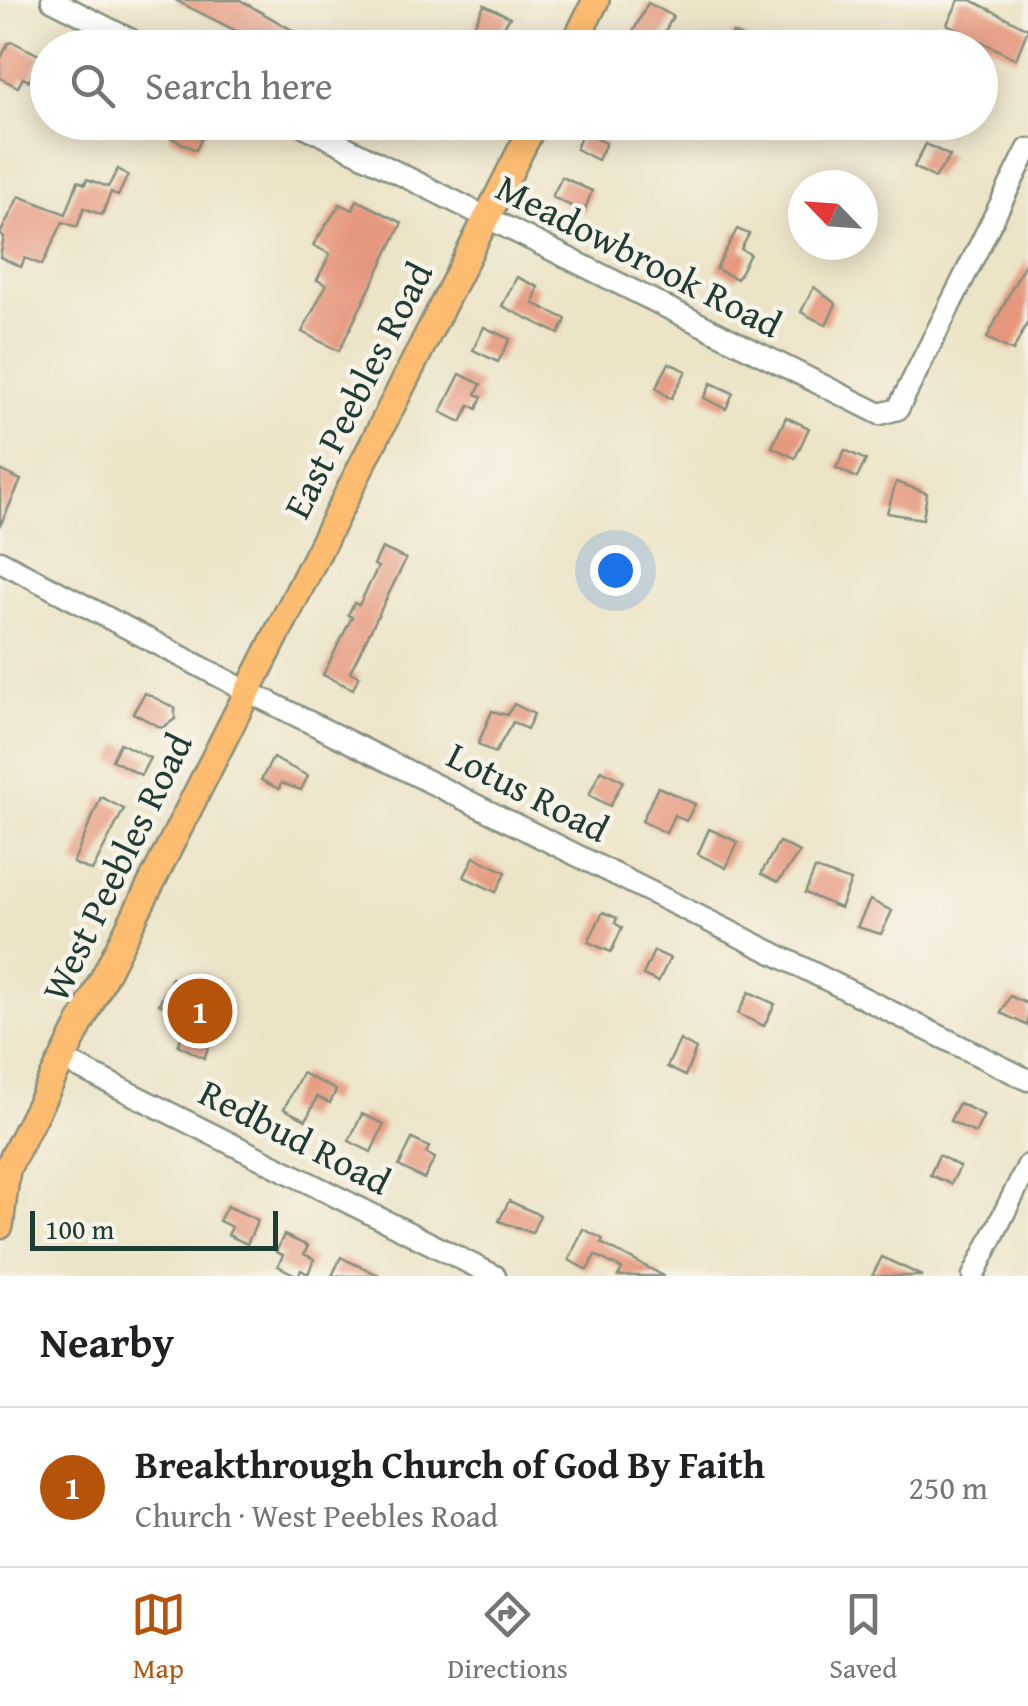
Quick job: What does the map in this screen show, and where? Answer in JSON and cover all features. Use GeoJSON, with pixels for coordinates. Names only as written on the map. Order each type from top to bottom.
{"type":"FeatureCollection","features":[{"type":"Feature","properties":{"kind":"main road"},"geometry":{"type":"LineString","coordinates":[[581,30],[596,0]]}},
{"type":"Feature","properties":{"kind":"main road","name":"East Peebles Road"},"geometry":{"type":"LineString","coordinates":[[245,690],[526,140]]}},
{"type":"Feature","properties":{"kind":"main road","name":"West Peebles Road"},"geometry":{"type":"LineString","coordinates":[[2,1168],[25,1134],[64,1060],[245,690]]}},
{"type":"Feature","properties":{"kind":"main road"},"geometry":{"type":"LineString","coordinates":[[0,1226],[2,1168]]}},
{"type":"Feature","properties":{"kind":"street"},"geometry":{"type":"LineString","coordinates":[[52,0],[111,30]]}},
{"type":"Feature","properties":{"kind":"street","name":"Meadowbrook Road"},"geometry":{"type":"LineString","coordinates":[[332,140],[880,414],[898,409],[1028,148]]}},
{"type":"Feature","properties":{"kind":"street","name":"Lotus Road"},"geometry":{"type":"LineString","coordinates":[[0,561],[245,690],[1028,1080]]}},
{"type":"Feature","properties":{"kind":"street","name":"Redbud Road"},"geometry":{"type":"LineString","coordinates":[[64,1060],[494,1276]]}},
{"type":"Feature","properties":{"kind":"street"},"geometry":{"type":"LineString","coordinates":[[973,1276],[1028,1164]]}},
{"type":"Feature","properties":{"kind":"building"},"geometry":{"type":"Polygon","coordinates":[[[175,0],[240,0],[292,30],[234,30],[175,0]]]}},
{"type":"Feature","properties":{"kind":"building"},"geometry":{"type":"Polygon","coordinates":[[[959,0],[971,0],[1028,29],[1016,59],[998,50],[998,30],[959,30],[947,24],[959,0]]]}},
{"type":"Feature","properties":{"kind":"building"},"geometry":{"type":"Polygon","coordinates":[[[648,3],[673,16],[666,30],[634,30],[648,3]]]}},
{"type":"Feature","properties":{"kind":"building"},"geometry":{"type":"Polygon","coordinates":[[[484,5],[510,17],[502,30],[474,26],[484,5]]]}},
{"type":"Feature","properties":{"kind":"building"},"geometry":{"type":"Polygon","coordinates":[[[8,43],[30,50],[30,79],[23,78],[18,87],[0,78],[0,60],[8,43]]]}},
{"type":"Feature","properties":{"kind":"building"},"geometry":{"type":"Polygon","coordinates":[[[175,140],[201,140],[196,150],[175,140]]]}},
{"type":"Feature","properties":{"kind":"building"},"geometry":{"type":"Polygon","coordinates":[[[580,140],[606,143],[598,160],[576,149],[580,140]]]}},
{"type":"Feature","properties":{"kind":"building"},"geometry":{"type":"Polygon","coordinates":[[[926,144],[950,156],[935,178],[914,167],[926,144]]]}},
{"type":"Feature","properties":{"kind":"building"},"geometry":{"type":"Polygon","coordinates":[[[118,169],[128,175],[118,196],[111,192],[102,215],[84,208],[77,227],[63,222],[42,265],[25,258],[21,267],[0,257],[4,237],[0,234],[19,196],[66,214],[78,181],[85,184],[87,179],[108,187],[118,169]]]}},
{"type":"Feature","properties":{"kind":"building"},"geometry":{"type":"Polygon","coordinates":[[[562,177],[592,191],[584,212],[552,197],[562,177]]]}},
{"type":"Feature","properties":{"kind":"building"},"geometry":{"type":"Polygon","coordinates":[[[357,200],[402,223],[339,351],[302,332],[326,285],[317,280],[330,254],[313,245],[340,204],[353,210],[357,200]]]}},
{"type":"Feature","properties":{"kind":"building"},"geometry":{"type":"Polygon","coordinates":[[[737,229],[749,234],[741,249],[750,254],[737,279],[716,269],[737,229]]]}},
{"type":"Feature","properties":{"kind":"building"},"geometry":{"type":"Polygon","coordinates":[[[1028,257],[1028,321],[1013,351],[987,338],[1028,257]]]}},
{"type":"Feature","properties":{"kind":"building"},"geometry":{"type":"Polygon","coordinates":[[[517,277],[538,287],[533,303],[566,319],[559,334],[502,306],[517,277]]]}},
{"type":"Feature","properties":{"kind":"building"},"geometry":{"type":"Polygon","coordinates":[[[814,287],[836,304],[826,325],[801,312],[814,287]]]}},
{"type":"Feature","properties":{"kind":"building"},"geometry":{"type":"Polygon","coordinates":[[[484,327],[510,339],[498,362],[473,350],[484,327]]]}},
{"type":"Feature","properties":{"kind":"building"},"geometry":{"type":"Polygon","coordinates":[[[669,363],[686,371],[671,399],[656,388],[669,363]]]}},
{"type":"Feature","properties":{"kind":"building"},"geometry":{"type":"Polygon","coordinates":[[[460,374],[481,384],[476,394],[482,397],[477,409],[470,405],[461,422],[441,412],[460,374]]]}},
{"type":"Feature","properties":{"kind":"building"},"geometry":{"type":"Polygon","coordinates":[[[711,383],[733,393],[726,409],[704,398],[711,383]]]}},
{"type":"Feature","properties":{"kind":"building"},"geometry":{"type":"Polygon","coordinates":[[[786,417],[809,428],[795,458],[772,447],[786,417]]]}},
{"type":"Feature","properties":{"kind":"building"},"geometry":{"type":"Polygon","coordinates":[[[845,450],[866,460],[857,478],[836,468],[845,450]]]}},
{"type":"Feature","properties":{"kind":"building"},"geometry":{"type":"Polygon","coordinates":[[[0,470],[21,480],[0,526],[0,470]]]}},
{"type":"Feature","properties":{"kind":"building"},"geometry":{"type":"Polygon","coordinates":[[[896,482],[927,493],[923,519],[887,513],[896,482]]]}},
{"type":"Feature","properties":{"kind":"building"},"geometry":{"type":"Polygon","coordinates":[[[382,548],[406,559],[350,672],[359,676],[353,689],[323,675],[352,617],[348,615],[354,603],[359,605],[378,567],[374,565],[382,548]]]}},
{"type":"Feature","properties":{"kind":"building"},"geometry":{"type":"Polygon","coordinates":[[[145,693],[175,708],[175,719],[162,728],[133,713],[145,693]]]}},
{"type":"Feature","properties":{"kind":"building"},"geometry":{"type":"Polygon","coordinates":[[[514,704],[534,714],[527,729],[513,722],[495,753],[478,744],[492,711],[507,715],[514,704]]]}},
{"type":"Feature","properties":{"kind":"building"},"geometry":{"type":"Polygon","coordinates":[[[120,743],[150,758],[141,775],[112,760],[120,743]]]}},
{"type":"Feature","properties":{"kind":"building"},"geometry":{"type":"Polygon","coordinates":[[[273,758],[308,776],[301,790],[281,783],[279,789],[261,780],[273,758]]]}},
{"type":"Feature","properties":{"kind":"building"},"geometry":{"type":"Polygon","coordinates":[[[601,770],[623,781],[610,806],[589,795],[601,770]]]}},
{"type":"Feature","properties":{"kind":"building"},"geometry":{"type":"Polygon","coordinates":[[[658,787],[695,804],[686,821],[674,815],[666,833],[642,821],[658,787]]]}},
{"type":"Feature","properties":{"kind":"building"},"geometry":{"type":"Polygon","coordinates":[[[101,797],[124,809],[92,871],[73,863],[101,797]]]}},
{"type":"Feature","properties":{"kind":"building"},"geometry":{"type":"Polygon","coordinates":[[[709,829],[738,842],[726,868],[698,854],[709,829]]]}},
{"type":"Feature","properties":{"kind":"building"},"geometry":{"type":"Polygon","coordinates":[[[779,842],[800,852],[778,882],[761,874],[779,842]]]}},
{"type":"Feature","properties":{"kind":"building"},"geometry":{"type":"Polygon","coordinates":[[[474,857],[506,872],[496,892],[464,877],[474,857]]]}},
{"type":"Feature","properties":{"kind":"building"},"geometry":{"type":"Polygon","coordinates":[[[815,869],[851,881],[840,908],[805,893],[815,869]]]}},
{"type":"Feature","properties":{"kind":"building"},"geometry":{"type":"Polygon","coordinates":[[[870,900],[892,911],[881,934],[857,927],[870,900]]]}},
{"type":"Feature","properties":{"kind":"building"},"geometry":{"type":"Polygon","coordinates":[[[603,912],[617,918],[615,923],[622,928],[611,952],[588,942],[603,912]]]}},
{"type":"Feature","properties":{"kind":"building"},"geometry":{"type":"Polygon","coordinates":[[[654,951],[670,958],[658,982],[643,975],[654,951]]]}},
{"type":"Feature","properties":{"kind":"building"},"geometry":{"type":"Polygon","coordinates":[[[172,978],[228,1004],[204,1058],[178,1045],[190,1018],[159,1004],[172,978]]]}},
{"type":"Feature","properties":{"kind":"building"},"geometry":{"type":"Polygon","coordinates":[[[749,992],[775,1004],[764,1026],[738,1014],[749,992]]]}},
{"type":"Feature","properties":{"kind":"building"},"geometry":{"type":"Polygon","coordinates":[[[1010,996],[1028,1004],[1028,1026],[1001,1013],[1010,996]]]}},
{"type":"Feature","properties":{"kind":"building"},"geometry":{"type":"Polygon","coordinates":[[[680,1040],[696,1049],[685,1076],[667,1067],[680,1040]]]}},
{"type":"Feature","properties":{"kind":"building"},"geometry":{"type":"Polygon","coordinates":[[[302,1073],[336,1090],[330,1103],[317,1097],[306,1120],[284,1109],[302,1073]]]}},
{"type":"Feature","properties":{"kind":"building"},"geometry":{"type":"Polygon","coordinates":[[[959,1103],[984,1115],[975,1133],[950,1121],[959,1103]]]}},
{"type":"Feature","properties":{"kind":"building"},"geometry":{"type":"Polygon","coordinates":[[[362,1114],[384,1124],[371,1152],[349,1141],[362,1114]]]}},
{"type":"Feature","properties":{"kind":"building"},"geometry":{"type":"Polygon","coordinates":[[[412,1139],[429,1147],[426,1153],[435,1158],[424,1179],[399,1166],[412,1139]]]}},
{"type":"Feature","properties":{"kind":"building"},"geometry":{"type":"Polygon","coordinates":[[[939,1155],[960,1167],[951,1184],[930,1175],[939,1155]]]}},
{"type":"Feature","properties":{"kind":"building"},"geometry":{"type":"Polygon","coordinates":[[[509,1201],[540,1215],[532,1233],[499,1221],[509,1201]]]}},
{"type":"Feature","properties":{"kind":"building"},"geometry":{"type":"Polygon","coordinates":[[[227,1206],[258,1220],[247,1244],[228,1235],[232,1227],[219,1221],[227,1206]]]}},
{"type":"Feature","properties":{"kind":"building"},"geometry":{"type":"Polygon","coordinates":[[[583,1229],[603,1239],[601,1243],[664,1276],[618,1276],[622,1269],[595,1255],[587,1270],[569,1260],[583,1229]]]}},
{"type":"Feature","properties":{"kind":"building"},"geometry":{"type":"Polygon","coordinates":[[[284,1235],[308,1246],[304,1254],[314,1259],[308,1274],[301,1270],[298,1276],[278,1266],[283,1255],[276,1252],[284,1235]]]}},
{"type":"Feature","properties":{"kind":"building"},"geometry":{"type":"Polygon","coordinates":[[[341,1257],[348,1261],[381,1276],[332,1276],[341,1257]]]}},
{"type":"Feature","properties":{"kind":"building"},"geometry":{"type":"Polygon","coordinates":[[[882,1257],[922,1276],[872,1276],[882,1257]]]}},
{"type":"Feature","properties":{"kind":"place","name":"Breakthrough Church of God By Faith"},"geometry":{"type":"Point","coordinates":[200,1011]}}]}
